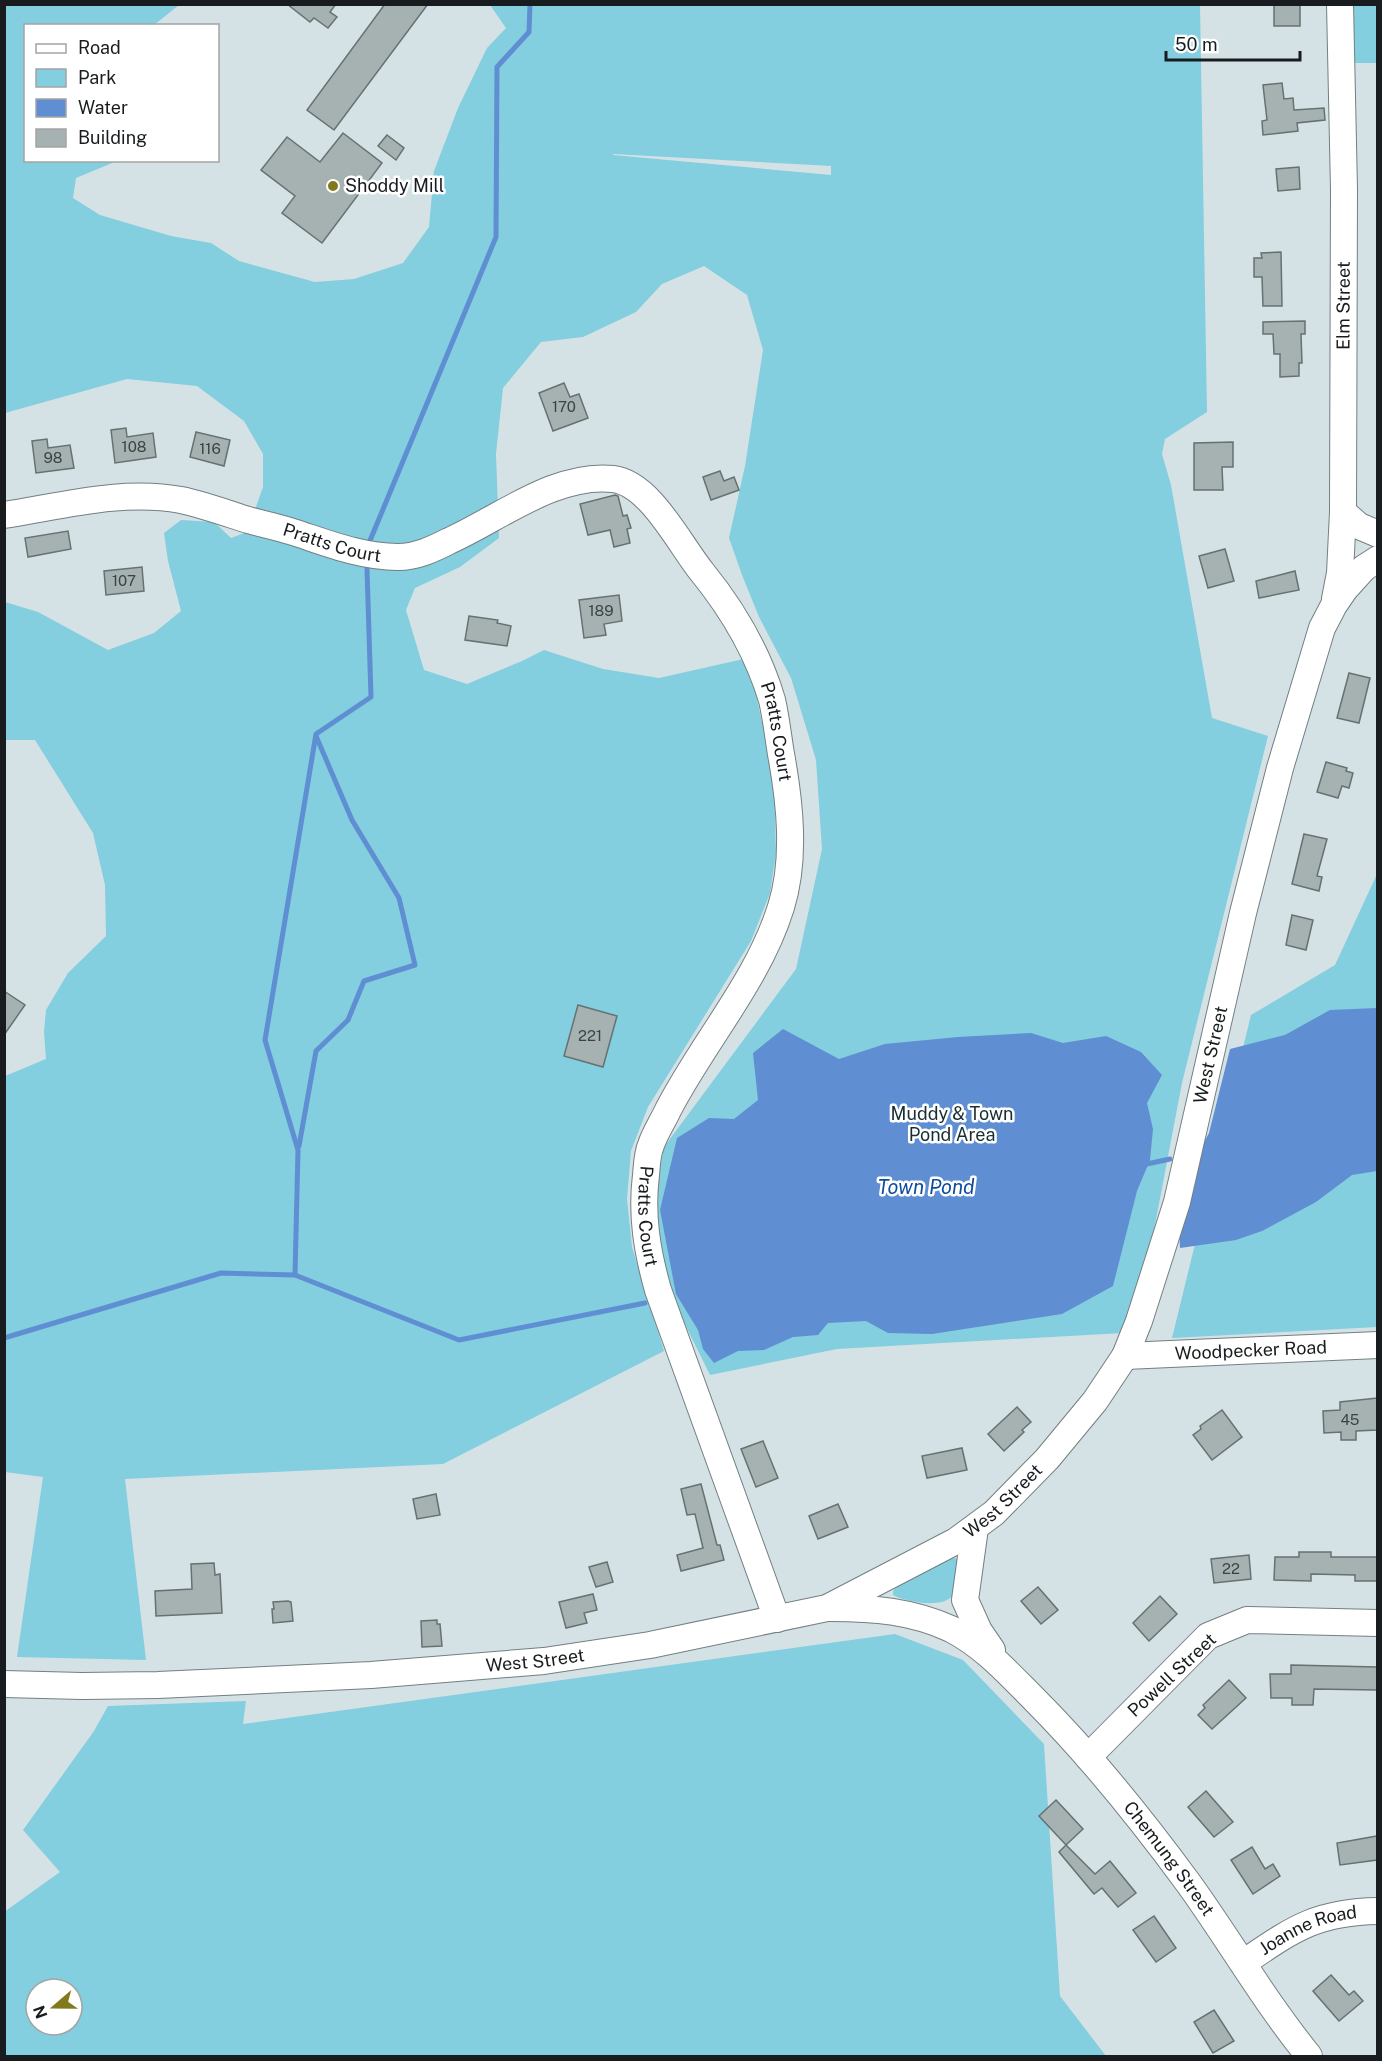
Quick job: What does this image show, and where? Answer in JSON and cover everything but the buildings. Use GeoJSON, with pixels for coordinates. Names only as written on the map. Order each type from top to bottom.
{"type":"FeatureCollection","features":[{"type":"Feature","properties":{"kind":"street","name":"Elm Street"},"geometry":{"type":"LineString","coordinates":[[1334,605],[1340,573],[1343,512],[1344,190],[1340,4]]}},
{"type":"Feature","properties":{"kind":"street","name":"Pratts Court"},"geometry":{"type":"LineString","coordinates":[[4,515],[96,500],[160,497],[226,512],[352,551],[401,557],[421,554],[441,545],[482,526],[513,506],[560,485],[597,478],[614,479],[625,481],[650,501],[710,581],[747,639],[772,703],[786,787],[790,843],[786,889],[774,928],[755,966],[679,1090],[650,1145],[643,1199],[646,1244],[658,1290],[777,1619]]}},
{"type":"Feature","properties":{"kind":"street"},"geometry":{"type":"LineString","coordinates":[[1343,512],[1359,526],[1377,534]]}},
{"type":"Feature","properties":{"kind":"street","name":"West Street"},"geometry":{"type":"LineString","coordinates":[[4,1684],[82,1686],[210,1683],[501,1665],[651,1645],[827,1608],[956,1541],[1001,1507],[1047,1459],[1095,1401],[1125,1356],[1153,1282],[1177,1202],[1243,913],[1280,768],[1322,628],[1334,605],[1353,579],[1377,559]]}},
{"type":"Feature","properties":{"kind":"street","name":"Woodpecker Road"},"geometry":{"type":"LineString","coordinates":[[1125,1356],[1377,1345]]}},
{"type":"Feature","properties":{"kind":"street","name":"Chemung Street"},"geometry":{"type":"LineString","coordinates":[[975,1528],[965,1600],[979,1631],[1010,1675]]}},
{"type":"Feature","properties":{"kind":"street","name":"Chemung Street"},"geometry":{"type":"LineString","coordinates":[[827,1608],[882,1610],[921,1617],[969,1640],[1010,1675],[1088,1757],[1165,1852],[1309,2056]]}},
{"type":"Feature","properties":{"kind":"street","name":"Powell Street"},"geometry":{"type":"LineString","coordinates":[[1088,1757],[1208,1636],[1221,1629],[1247,1620],[1377,1623]]}},
{"type":"Feature","properties":{"kind":"street","name":"Joanne Road"},"geometry":{"type":"LineString","coordinates":[[1243,1963],[1285,1935],[1320,1918],[1377,1911]]}},
{"type":"Feature","properties":{"kind":"green space","name":"Muddy & Town Pond Area"},"geometry":{"type":"Polygon","coordinates":[[[5,5],[179,5],[155,24],[24,24],[24,162],[115,162],[76,178],[73,198],[100,215],[171,236],[211,243],[239,261],[315,282],[354,279],[403,263],[429,227],[434,171],[458,108],[487,48],[506,28],[490,5],[1200,5],[1207,412],[1165,439],[1162,454],[1171,485],[1212,718],[1268,736],[1182,1083],[1149,1256],[1123,1333],[837,1349],[710,1375],[672,1298],[654,1201],[664,1147],[796,969],[822,849],[816,760],[791,678],[759,617],[729,538],[745,466],[763,350],[747,295],[704,266],[662,284],[636,312],[583,337],[541,342],[503,388],[496,454],[499,538],[460,567],[415,588],[406,610],[424,670],[467,684],[544,650],[603,669],[659,678],[748,658],[774,778],[776,853],[770,893],[751,941],[648,1107],[631,1151],[627,1199],[632,1247],[664,1351],[443,1464],[125,1479],[146,1660],[17,1657],[43,1477],[5,1472],[5,1076],[46,1059],[44,1032],[46,1010],[68,973],[106,936],[105,885],[93,833],[35,740],[5,740],[5,602],[38,612],[108,650],[154,633],[181,611],[168,561],[164,533],[181,520],[214,522],[231,538],[247,532],[263,487],[263,454],[244,421],[197,386],[127,379],[5,413],[5,5]],[[613,154],[613,155],[831,175],[831,166],[613,154]]]}},
{"type":"Feature","properties":{"kind":"green space"},"geometry":{"type":"Polygon","coordinates":[[[1348,5],[1377,5],[1377,63],[1349,63],[1348,5]]]}},
{"type":"Feature","properties":{"kind":"green space"},"geometry":{"type":"Polygon","coordinates":[[[1377,874],[1377,1327],[1172,1338],[1251,1015],[1335,965],[1377,874]]]}},
{"type":"Feature","properties":{"kind":"green space"},"geometry":{"type":"Polygon","coordinates":[[[948,1559],[959,1560],[957,1581],[950,1598],[935,1603],[925,1603],[893,1595],[898,1585],[948,1559]]]}},
{"type":"Feature","properties":{"kind":"green space"},"geometry":{"type":"Polygon","coordinates":[[[895,1634],[963,1660],[1044,1744],[1060,1996],[1106,2056],[5,2056],[4,1912],[60,1872],[23,1830],[94,1731],[108,1706],[246,1701],[243,1724],[895,1634]]]}},
{"type":"Feature","properties":{"kind":"water"},"geometry":{"type":"Polygon","coordinates":[[[1377,1008],[1377,1171],[1352,1175],[1316,1202],[1262,1231],[1236,1240],[1180,1248],[1179,1228],[1192,1164],[1209,1133],[1230,1049],[1285,1035],[1330,1010],[1377,1008]]]}},
{"type":"Feature","properties":{"kind":"water","name":"Town Pond"},"geometry":{"type":"Polygon","coordinates":[[[783,1029],[839,1059],[885,1044],[1031,1033],[1063,1043],[1106,1036],[1141,1052],[1162,1075],[1147,1103],[1153,1129],[1150,1160],[1137,1191],[1113,1286],[1062,1314],[932,1334],[888,1333],[866,1321],[828,1323],[818,1335],[793,1337],[764,1350],[738,1351],[714,1363],[703,1349],[698,1330],[676,1294],[660,1210],[677,1138],[709,1118],[734,1119],[758,1100],[753,1053],[783,1029]]]}},
{"type":"Feature","properties":{"kind":"waterway"},"geometry":{"type":"LineString","coordinates":[[369,543],[496,237],[497,67],[529,32],[530,4]]}},
{"type":"Feature","properties":{"kind":"waterway"},"geometry":{"type":"LineString","coordinates":[[295,1275],[298,1150],[265,1040],[316,734],[371,697],[367,569]]}},
{"type":"Feature","properties":{"kind":"waterway"},"geometry":{"type":"LineString","coordinates":[[299,1146],[316,1051],[348,1020],[364,981],[415,965],[399,898],[352,820],[316,736]]}},
{"type":"Feature","properties":{"kind":"waterway"},"geometry":{"type":"LineString","coordinates":[[1142,1165],[1170,1159]]}},
{"type":"Feature","properties":{"kind":"waterway"},"geometry":{"type":"LineString","coordinates":[[4,1338],[221,1273],[295,1275],[459,1340],[645,1303]]}},
{"type":"Feature","properties":{"kind":"place","name":"Shoddy Mill"},"geometry":{"type":"Point","coordinates":[333,186]}}]}
